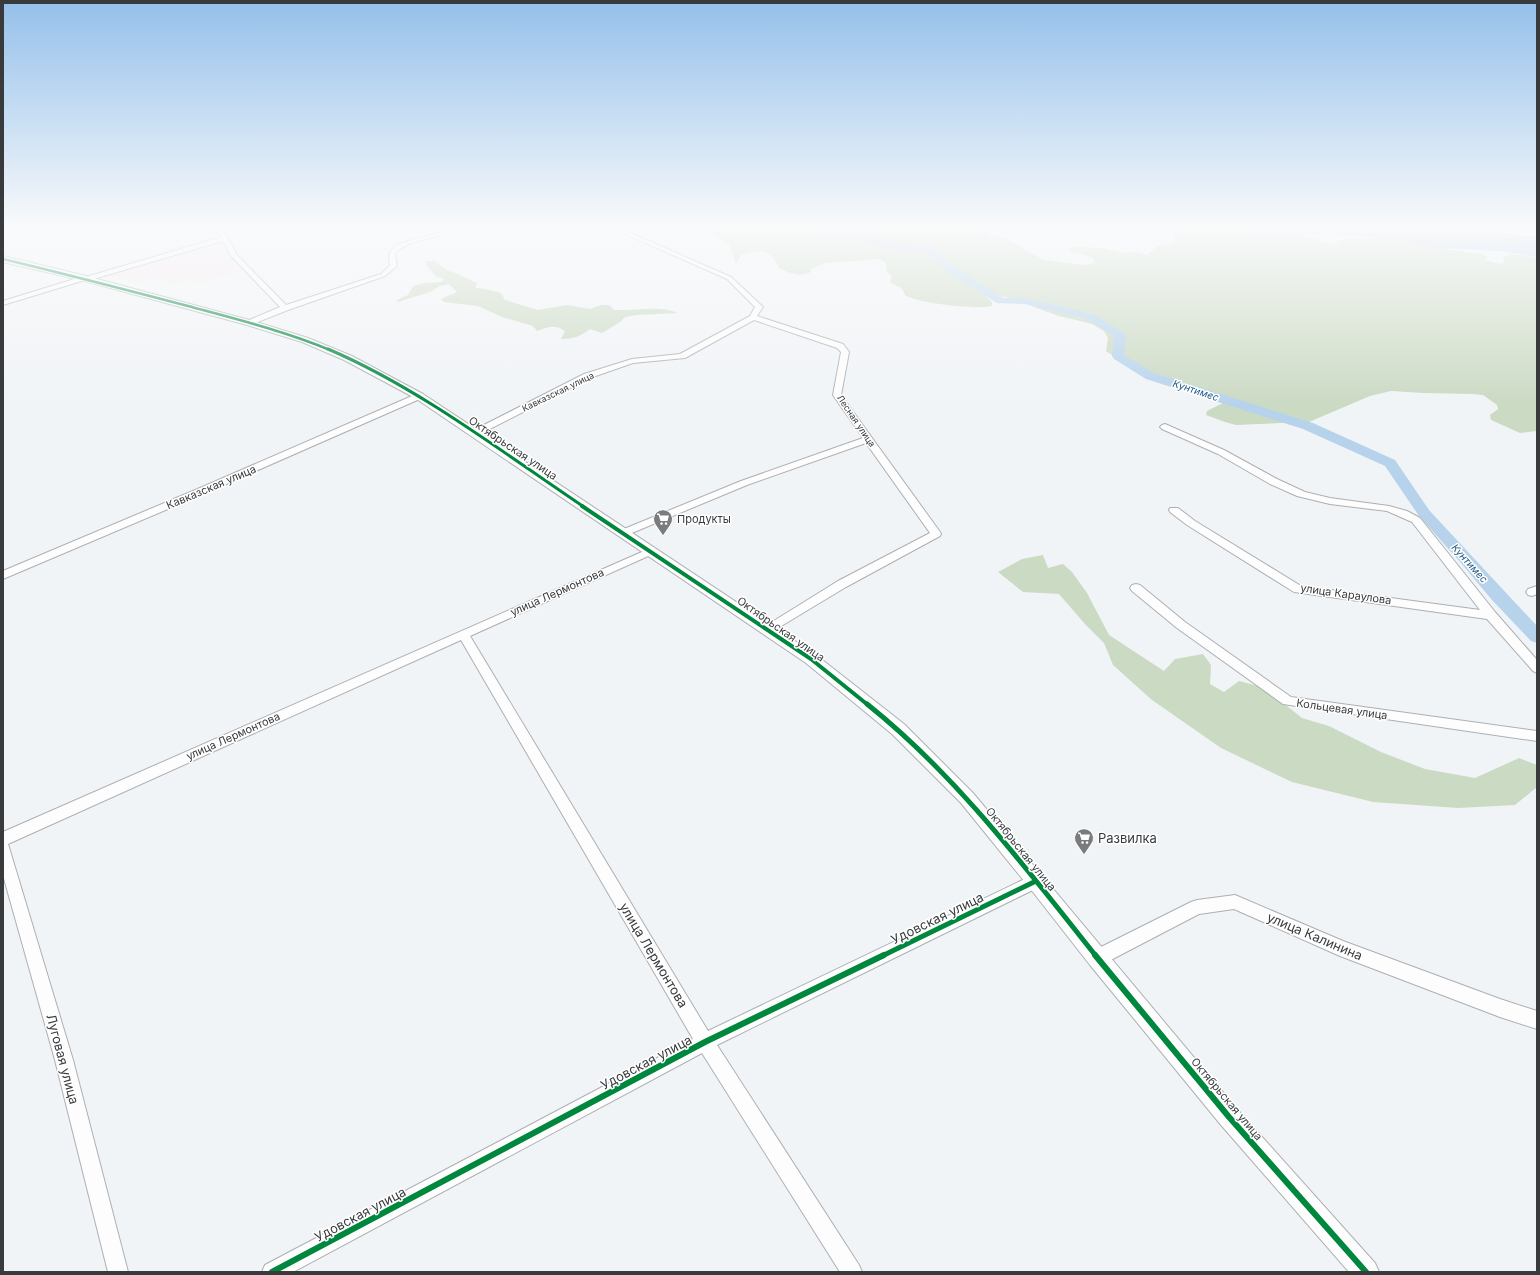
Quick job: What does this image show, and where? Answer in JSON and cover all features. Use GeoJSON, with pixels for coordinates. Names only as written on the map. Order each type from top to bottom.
{"type":"FeatureCollection","features":[{"type":"Feature","properties":{"kind":"street"},"geometry":{"type":"LineString","coordinates":[[3,303],[60,286]]}},
{"type":"Feature","properties":{"kind":"street","name":"Октябрьская улица"},"geometry":{"type":"LineString","coordinates":[[114,286],[250,323],[305,340],[348,358],[419,396],[811,659],[898,729],[967,798],[1036,880],[1097,958],[1229,1117],[1366,1272]]}},
{"type":"Feature","properties":{"kind":"street"},"geometry":{"type":"LineString","coordinates":[[264,286],[285,308]]}},
{"type":"Feature","properties":{"kind":"street"},"geometry":{"type":"LineString","coordinates":[[250,323],[285,308],[349,286]]}},
{"type":"Feature","properties":{"kind":"street"},"geometry":{"type":"LineString","coordinates":[[738,286],[759,307],[753,317]]}},
{"type":"Feature","properties":{"kind":"street","name":"Кавказская улица"},"geometry":{"type":"LineString","coordinates":[[475,433],[587,376],[632,361],[682,356],[753,317]]}},
{"type":"Feature","properties":{"kind":"street","name":"Лесная улица"},"geometry":{"type":"LineString","coordinates":[[753,317],[840,346],[845,352],[837,394],[936,534],[842,584],[768,630]]}},
{"type":"Feature","properties":{"kind":"street","name":"Кавказская улица"},"geometry":{"type":"LineString","coordinates":[[3,575],[197,493],[419,396]]}},
{"type":"Feature","properties":{"kind":"street"},"geometry":{"type":"LineString","coordinates":[[1165,427],[1227,455],[1284,488],[1322,500],[1394,509],[1416,520],[1491,615],[1537,668]]}},
{"type":"Feature","properties":{"kind":"street"},"geometry":{"type":"LineString","coordinates":[[623,533],[744,482],[868,439]]}},
{"type":"Feature","properties":{"kind":"street","name":"улица Караулова"},"geometry":{"type":"LineString","coordinates":[[1174,510],[1198,527],[1298,589],[1491,615]]}},
{"type":"Feature","properties":{"kind":"street","name":"улица Лермонтова"},"geometry":{"type":"LineString","coordinates":[[3,839],[650,551]]}},
{"type":"Feature","properties":{"kind":"street","name":"Кольцевая улица"},"geometry":{"type":"LineString","coordinates":[[1136,588],[1181,625],[1288,701],[1537,736]]}},
{"type":"Feature","properties":{"kind":"street","name":"улица Лермонтова"},"geometry":{"type":"LineString","coordinates":[[464,634],[705,1042],[852,1272]]}},
{"type":"Feature","properties":{"kind":"street","name":"Луговая улица"},"geometry":{"type":"LineString","coordinates":[[3,848],[64,1060],[118,1272]]}},
{"type":"Feature","properties":{"kind":"street","name":"Удовская улица"},"geometry":{"type":"LineString","coordinates":[[272,1272],[705,1042],[1036,880]]}},
{"type":"Feature","properties":{"kind":"street","name":"улица Калинина"},"geometry":{"type":"LineString","coordinates":[[1097,958],[1197,907],[1234,902],[1340,948],[1500,1008],[1537,1020]]}},
{"type":"Feature","properties":{"kind":"green space"},"geometry":{"type":"Polygon","coordinates":[[[413,286],[439,286],[430,292],[398,302],[397,300],[408,295],[413,286]]]}},
{"type":"Feature","properties":{"kind":"green space"},"geometry":{"type":"Polygon","coordinates":[[[452,286],[476,286],[475,288],[501,293],[505,300],[538,310],[567,305],[590,309],[601,305],[609,305],[614,310],[663,309],[678,313],[625,317],[620,322],[602,333],[590,329],[577,337],[561,339],[565,331],[558,327],[548,327],[537,331],[533,326],[502,317],[478,306],[444,302],[441,299],[457,292],[452,286]]]}},
{"type":"Feature","properties":{"kind":"green space"},"geometry":{"type":"Polygon","coordinates":[[[899,286],[1537,286],[1537,431],[1520,433],[1491,420],[1490,415],[1498,409],[1497,405],[1483,395],[1391,391],[1370,396],[1309,422],[1236,425],[1206,415],[1207,411],[1223,403],[1216,398],[1162,383],[1132,369],[1106,351],[1108,338],[1104,331],[1092,324],[1059,316],[1006,297],[985,295],[992,302],[992,306],[985,307],[947,305],[911,298],[905,295],[899,286]]]}},
{"type":"Feature","properties":{"kind":"green space"},"geometry":{"type":"Polygon","coordinates":[[[1043,555],[1048,568],[1063,564],[1072,572],[1087,593],[1109,635],[1164,671],[1175,659],[1203,654],[1211,665],[1210,684],[1224,692],[1239,681],[1258,686],[1277,698],[1302,718],[1329,726],[1381,752],[1425,769],[1475,778],[1519,758],[1537,765],[1537,787],[1515,805],[1458,808],[1373,802],[1292,782],[1221,748],[1152,700],[1113,665],[1104,643],[1059,594],[1023,592],[998,572],[1022,559],[1043,555]]]}},
{"type":"Feature","properties":{"kind":"waterway","name":"Кунтимес"},"geometry":{"type":"LineString","coordinates":[[978,286],[1001,301],[1025,301],[1091,317],[1120,335],[1118,356],[1150,376],[1308,426],[1390,463],[1424,513],[1467,559],[1498,596],[1537,637]]}},
{"type":"Feature","properties":{"kind":"cycle path"},"geometry":{"type":"LineString","coordinates":[[115,286],[250,323],[305,340],[348,358],[419,396],[811,659],[898,729],[967,798],[1229,1117],[1366,1272]]}},
{"type":"Feature","properties":{"kind":"cycle path"},"geometry":{"type":"LineString","coordinates":[[272,1272],[705,1042],[1036,881]]}},
{"type":"Feature","properties":{"kind":"place","name":"Продукты"},"geometry":{"type":"Point","coordinates":[663,536]}},
{"type":"Feature","properties":{"kind":"place","name":"Развилка"},"geometry":{"type":"Point","coordinates":[1084,855]}}]}
